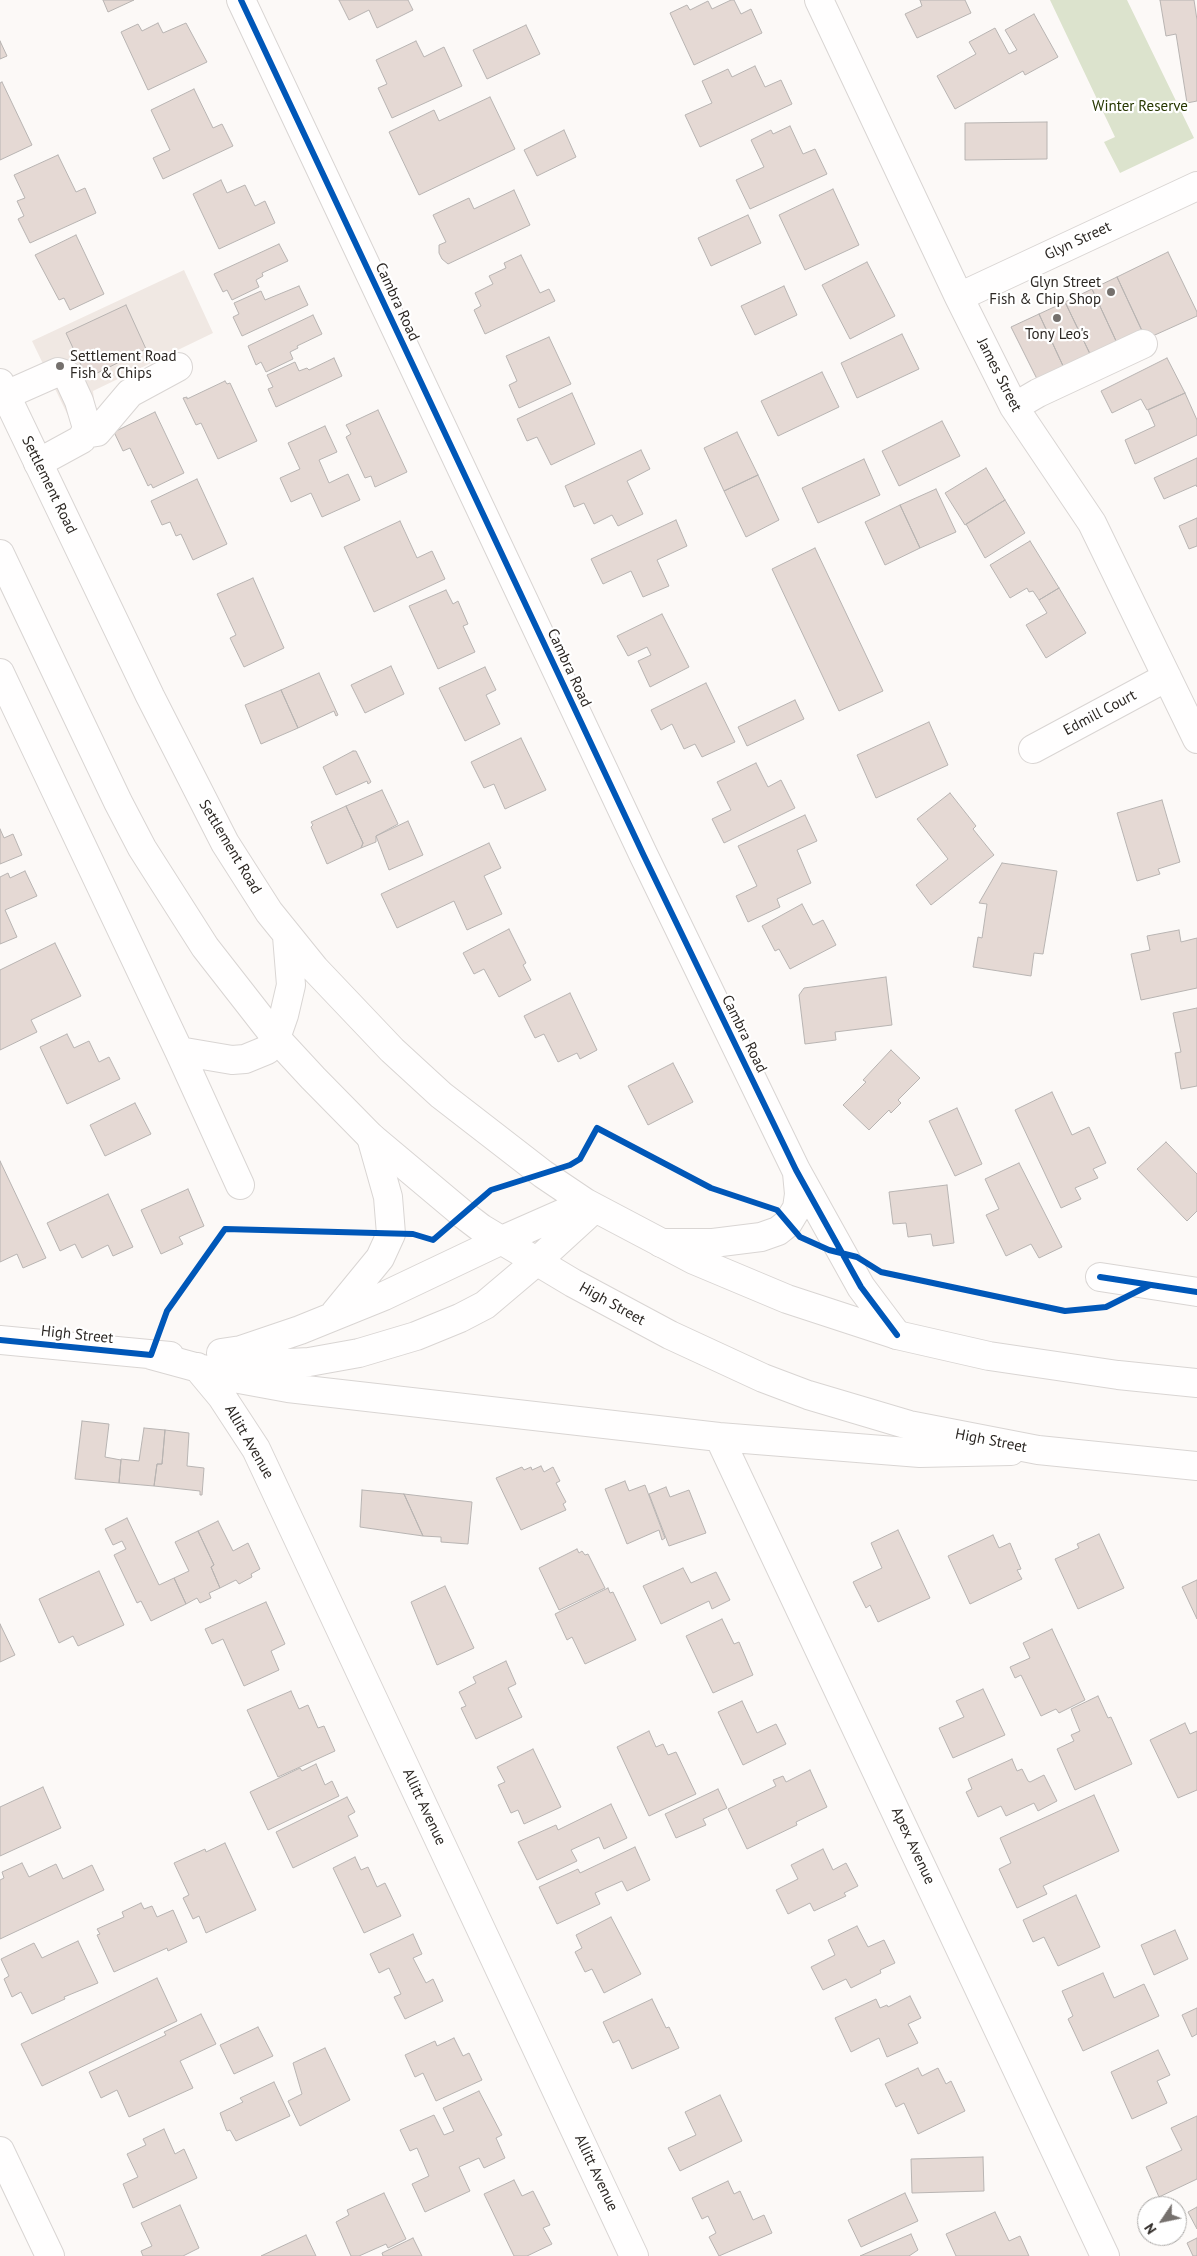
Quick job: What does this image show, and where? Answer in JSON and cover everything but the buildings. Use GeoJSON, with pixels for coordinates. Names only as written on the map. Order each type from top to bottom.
{"type":"FeatureCollection","features":[{"type":"Feature","properties":{"kind":"main road","name":"Cambra Road"},"geometry":{"type":"LineString","coordinates":[[241,0],[644,856],[796,1170],[860,1287],[897,1335]]}},
{"type":"Feature","properties":{"kind":"main road","name":"James Street"},"geometry":{"type":"LineString","coordinates":[[819,0],[959,296],[1014,407],[1092,523],[1197,739]]}},
{"type":"Feature","properties":{"kind":"main road","name":"Glyn Street"},"geometry":{"type":"LineString","coordinates":[[959,296],[1197,186]]}},
{"type":"Feature","properties":{"kind":"main road"},"geometry":{"type":"LineString","coordinates":[[1014,407],[1038,393],[1143,344]]}},
{"type":"Feature","properties":{"kind":"main road"},"geometry":{"type":"LineString","coordinates":[[84,434],[97,432],[130,393],[178,367]]}},
{"type":"Feature","properties":{"kind":"main road"},"geometry":{"type":"LineString","coordinates":[[3,389],[58,372],[67,375],[79,401],[87,428],[82,439],[38,463]]}},
{"type":"Feature","properties":{"kind":"main road","name":"Settlement Road"},"geometry":{"type":"LineString","coordinates":[[3,389],[199,794],[225,843],[287,936],[347,1005],[392,1050],[441,1094],[543,1174],[590,1206]]}},
{"type":"Feature","properties":{"kind":"main road"},"geometry":{"type":"LineString","coordinates":[[0,554],[88,741],[142,848],[206,947],[276,1038],[371,1137],[464,1215],[537,1261],[590,1206],[732,1277],[786,1299],[897,1335],[989,1356],[1118,1375],[1197,1383]]}},
{"type":"Feature","properties":{"kind":"main road"},"geometry":{"type":"LineString","coordinates":[[0,673],[179,1051],[240,1186]]}},
{"type":"Feature","properties":{"kind":"main road","name":"Edmill Court"},"geometry":{"type":"LineString","coordinates":[[1033,749],[1167,677]]}},
{"type":"Feature","properties":{"kind":"main road"},"geometry":{"type":"LineString","coordinates":[[179,1051],[232,1060],[245,1059],[266,1050],[276,1038],[287,1006],[291,985],[287,936]]}},
{"type":"Feature","properties":{"kind":"main road"},"geometry":{"type":"LineString","coordinates":[[332,1316],[380,1258],[391,1234],[388,1197],[371,1137]]}},
{"type":"Feature","properties":{"kind":"main road","name":"Cambra Road"},"geometry":{"type":"LineString","coordinates":[[661,1243],[713,1243],[761,1237],[778,1231],[788,1223],[797,1208],[799,1194],[796,1170]]}},
{"type":"Feature","properties":{"kind":"main road","name":"High Street"},"geometry":{"type":"LineString","coordinates":[[197,1362],[263,1343],[384,1296],[502,1240],[590,1206]]}},
{"type":"Feature","properties":{"kind":"main road","name":"High Street"},"geometry":{"type":"LineString","coordinates":[[0,1340],[151,1355],[197,1362],[291,1364],[335,1358],[416,1336],[476,1310],[500,1294],[537,1261],[670,1335],[763,1378],[808,1395],[909,1425],[1038,1450],[1197,1466]]}},
{"type":"Feature","properties":{"kind":"main road"},"geometry":{"type":"LineString","coordinates":[[1100,1277],[1197,1292]]}},
{"type":"Feature","properties":{"kind":"main road","name":"High Street"},"geometry":{"type":"LineString","coordinates":[[197,1362],[238,1379],[288,1388],[719,1437],[920,1452],[1038,1450]]}},
{"type":"Feature","properties":{"kind":"main road","name":"Allitt Avenue"},"geometry":{"type":"LineString","coordinates":[[197,1362],[256,1449],[634,2256]]}},
{"type":"Feature","properties":{"kind":"main road","name":"Apex Avenue"},"geometry":{"type":"LineString","coordinates":[[719,1437],[1105,2256]]}},
{"type":"Feature","properties":{"kind":"main road"},"geometry":{"type":"LineString","coordinates":[[0,2150],[50,2256]]}},
{"type":"Feature","properties":{"kind":"shaded area"},"geometry":{"type":"Polygon","coordinates":[[[184,270],[213,333],[93,391],[96,416],[72,424],[32,341],[184,270]]]}},
{"type":"Feature","properties":{"kind":"green space","name":"Winter Reserve"},"geometry":{"type":"Polygon","coordinates":[[[1050,0],[1127,0],[1194,138],[1120,173],[1104,142],[1115,137],[1050,0]]]}},
{"type":"Feature","properties":{"kind":"cycle path"},"geometry":{"type":"LineString","coordinates":[[241,0],[644,856],[796,1170],[861,1287],[897,1335]]}},
{"type":"Feature","properties":{"kind":"cycle path"},"geometry":{"type":"LineString","coordinates":[[0,1340],[151,1355],[167,1311],[225,1229],[413,1234],[433,1240],[491,1190],[570,1165],[580,1159],[597,1128],[711,1188],[777,1210],[800,1237],[829,1250],[857,1257],[881,1272],[1065,1311],[1106,1307],[1150,1285]]}},
{"type":"Feature","properties":{"kind":"cycle path"},"geometry":{"type":"LineString","coordinates":[[1100,1277],[1197,1292]]}},
{"type":"Feature","properties":{"kind":"place","name":"Glyn Street Fish & Chip Shop"},"geometry":{"type":"Point","coordinates":[1111,292]}},
{"type":"Feature","properties":{"kind":"place","name":"Tony Leo's"},"geometry":{"type":"Point","coordinates":[1057,318]}},
{"type":"Feature","properties":{"kind":"place","name":"Settlement Road Fish & Chips"},"geometry":{"type":"Point","coordinates":[60,366]}}]}
